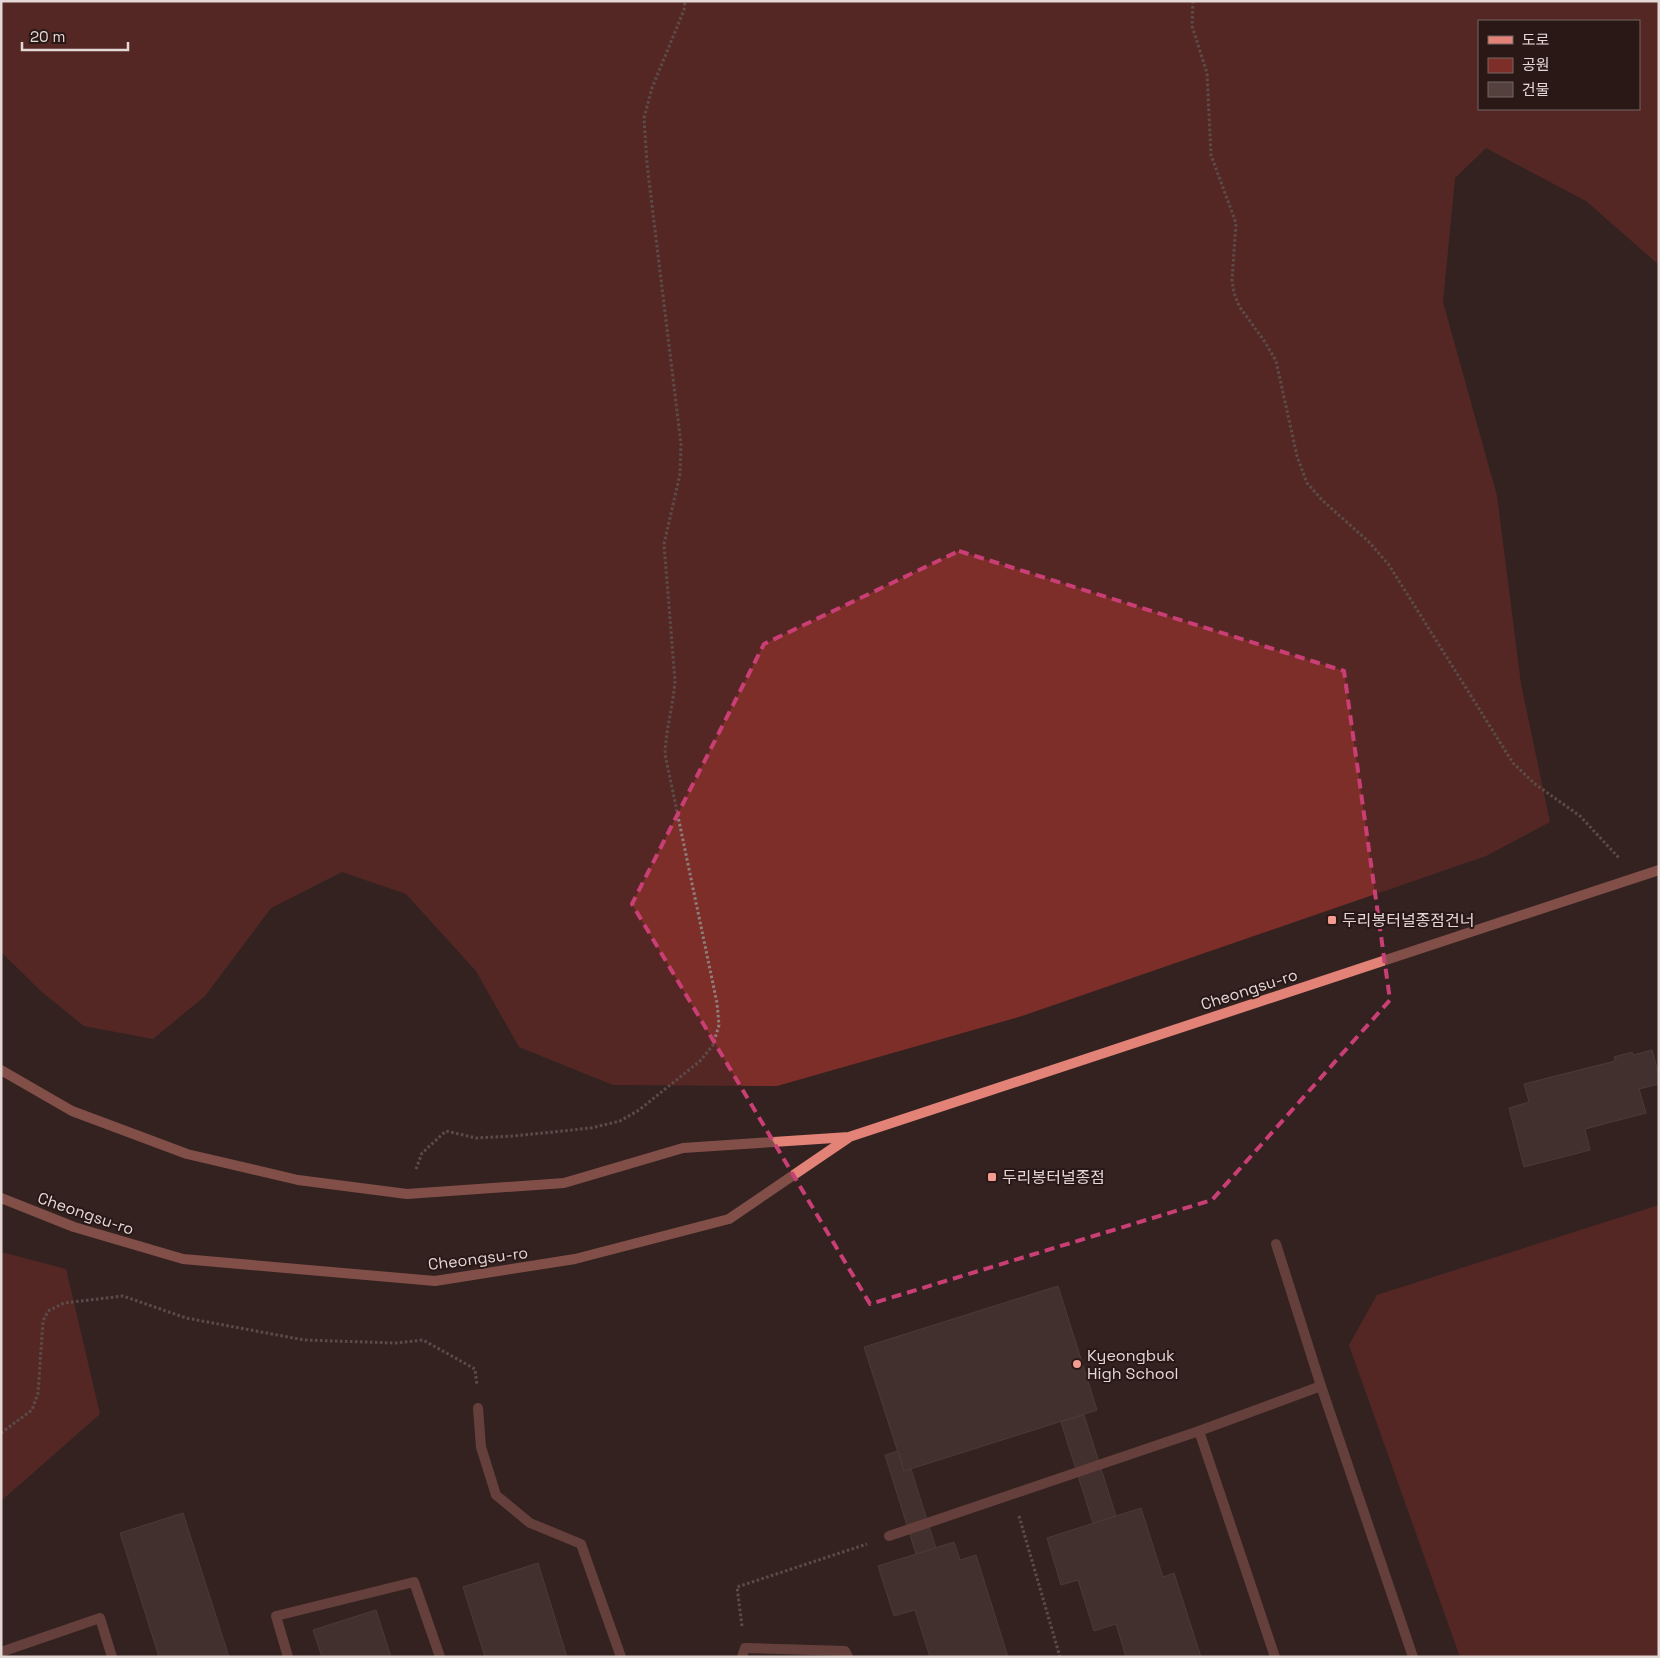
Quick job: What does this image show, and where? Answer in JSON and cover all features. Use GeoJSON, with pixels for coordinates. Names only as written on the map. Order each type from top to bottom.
{"type":"FeatureCollection","features":[{"type":"Feature","properties":{"kind":"main road","name":"Cheongsu-ro"},"geometry":{"type":"LineString","coordinates":[[1,1070],[72,1111],[187,1154],[298,1180],[407,1194],[564,1183],[683,1148],[849,1137],[1659,870]]}},
{"type":"Feature","properties":{"kind":"main road","name":"Cheongsu-ro"},"geometry":{"type":"LineString","coordinates":[[1,1198],[74,1227],[183,1259],[435,1281],[575,1259],[729,1219],[849,1137]]}},
{"type":"Feature","properties":{"kind":"lane"},"geometry":{"type":"LineString","coordinates":[[1276,1244],[1321,1386],[1413,1657]]}},
{"type":"Feature","properties":{"kind":"lane"},"geometry":{"type":"LineString","coordinates":[[889,1536],[1198,1431],[1321,1386]]}},
{"type":"Feature","properties":{"kind":"lane"},"geometry":{"type":"LineString","coordinates":[[478,1408],[482,1446],[496,1495],[530,1523],[581,1544],[621,1657]]}},
{"type":"Feature","properties":{"kind":"lane"},"geometry":{"type":"LineString","coordinates":[[1198,1431],[1275,1657]]}},
{"type":"Feature","properties":{"kind":"lane"},"geometry":{"type":"LineString","coordinates":[[288,1657],[276,1616],[414,1582],[440,1657]]}},
{"type":"Feature","properties":{"kind":"lane"},"geometry":{"type":"LineString","coordinates":[[1,1652],[100,1618],[112,1657]]}},
{"type":"Feature","properties":{"kind":"lane"},"geometry":{"type":"LineString","coordinates":[[743,1652],[845,1651],[848,1657]]}},
{"type":"Feature","properties":{"kind":"path"},"geometry":{"type":"LineString","coordinates":[[407,1194],[422,1153],[446,1131],[476,1138],[513,1136],[591,1128],[620,1121],[640,1110],[700,1061],[713,1045],[719,1025],[717,1003],[665,754],[666,732],[673,703],[675,681],[664,544],[680,474],[681,444],[647,164],[644,118],[652,88],[684,10],[685,1]]}},
{"type":"Feature","properties":{"kind":"path"},"geometry":{"type":"LineString","coordinates":[[1193,1],[1192,26],[1207,73],[1211,155],[1236,223],[1232,280],[1234,294],[1239,306],[1276,361],[1297,456],[1308,483],[1322,500],[1368,542],[1389,565],[1513,763],[1535,784],[1580,816],[1637,877]]}},
{"type":"Feature","properties":{"kind":"path"},"geometry":{"type":"LineString","coordinates":[[1,1433],[32,1410],[38,1393],[43,1321],[48,1311],[64,1303],[123,1296],[186,1318],[304,1340],[396,1343],[423,1340],[475,1368],[478,1408]]}},
{"type":"Feature","properties":{"kind":"path"},"geometry":{"type":"LineString","coordinates":[[1012,1494],[1060,1657]]}},
{"type":"Feature","properties":{"kind":"path"},"geometry":{"type":"LineString","coordinates":[[743,1652],[737,1587],[889,1536]]}},
{"type":"Feature","properties":{"kind":"highlighted area"},"geometry":{"type":"Polygon","coordinates":[[[959,551],[1344,671],[1390,1000],[1212,1200],[870,1304],[632,904],[764,644],[959,551]]]}},
{"type":"Feature","properties":{"kind":"green space"},"geometry":{"type":"Polygon","coordinates":[[[1,1],[1659,1],[1659,265],[1586,201],[1486,148],[1455,178],[1443,302],[1497,496],[1521,684],[1550,822],[1486,856],[1022,1016],[777,1086],[613,1085],[519,1047],[476,971],[406,894],[342,872],[271,908],[205,996],[153,1039],[84,1026],[42,992],[1,952],[1,1]]]}},
{"type":"Feature","properties":{"kind":"green space"},"geometry":{"type":"Polygon","coordinates":[[[1659,1205],[1659,1657],[1460,1657],[1349,1345],[1377,1295],[1659,1205]]]}},
{"type":"Feature","properties":{"kind":"green space"},"geometry":{"type":"Polygon","coordinates":[[[1,1252],[66,1269],[100,1414],[1,1501],[1,1252]]]}},
{"type":"Feature","properties":{"kind":"building"},"geometry":{"type":"Polygon","coordinates":[[[1652,1050],[1659,1075],[1659,1084],[1639,1089],[1646,1113],[1585,1129],[1590,1150],[1524,1167],[1509,1108],[1529,1102],[1524,1084],[1615,1061],[1614,1057],[1632,1052],[1633,1055],[1652,1050]]]}},
{"type":"Feature","properties":{"kind":"building"},"geometry":{"type":"Polygon","coordinates":[[[1058,1286],[1097,1410],[904,1471],[864,1347],[1058,1286]]]}},
{"type":"Feature","properties":{"kind":"building"},"geometry":{"type":"Polygon","coordinates":[[[1084,1415],[1116,1516],[1093,1523],[1061,1422],[1084,1415]]]}},
{"type":"Feature","properties":{"kind":"building"},"geometry":{"type":"Polygon","coordinates":[[[898,1451],[904,1471],[911,1469],[936,1548],[916,1554],[885,1455],[898,1451]]]}},
{"type":"Feature","properties":{"kind":"building"},"geometry":{"type":"Polygon","coordinates":[[[1141,1508],[1163,1577],[1174,1573],[1201,1657],[1126,1657],[1116,1624],[1094,1631],[1078,1580],[1061,1585],[1047,1538],[1141,1508]]]}},
{"type":"Feature","properties":{"kind":"building"},"geometry":{"type":"Polygon","coordinates":[[[183,1513],[229,1657],[159,1657],[120,1533],[183,1513]]]}},
{"type":"Feature","properties":{"kind":"building"},"geometry":{"type":"Polygon","coordinates":[[[954,1542],[960,1560],[976,1555],[1008,1657],[930,1657],[915,1610],[894,1616],[878,1566],[954,1542]]]}},
{"type":"Feature","properties":{"kind":"building"},"geometry":{"type":"Polygon","coordinates":[[[538,1563],[567,1657],[485,1657],[463,1587],[538,1563]]]}},
{"type":"Feature","properties":{"kind":"building"},"geometry":{"type":"Polygon","coordinates":[[[376,1610],[391,1657],[322,1657],[313,1630],[376,1610]]]}},
{"type":"Feature","properties":{"kind":"place","name":"두리봉터널종점건너"},"geometry":{"type":"Point","coordinates":[1332,920]}},
{"type":"Feature","properties":{"kind":"place","name":"두리봉터널종점"},"geometry":{"type":"Point","coordinates":[992,1177]}},
{"type":"Feature","properties":{"kind":"place","name":"Kyeongbuk High School"},"geometry":{"type":"Point","coordinates":[1077,1364]}}]}
